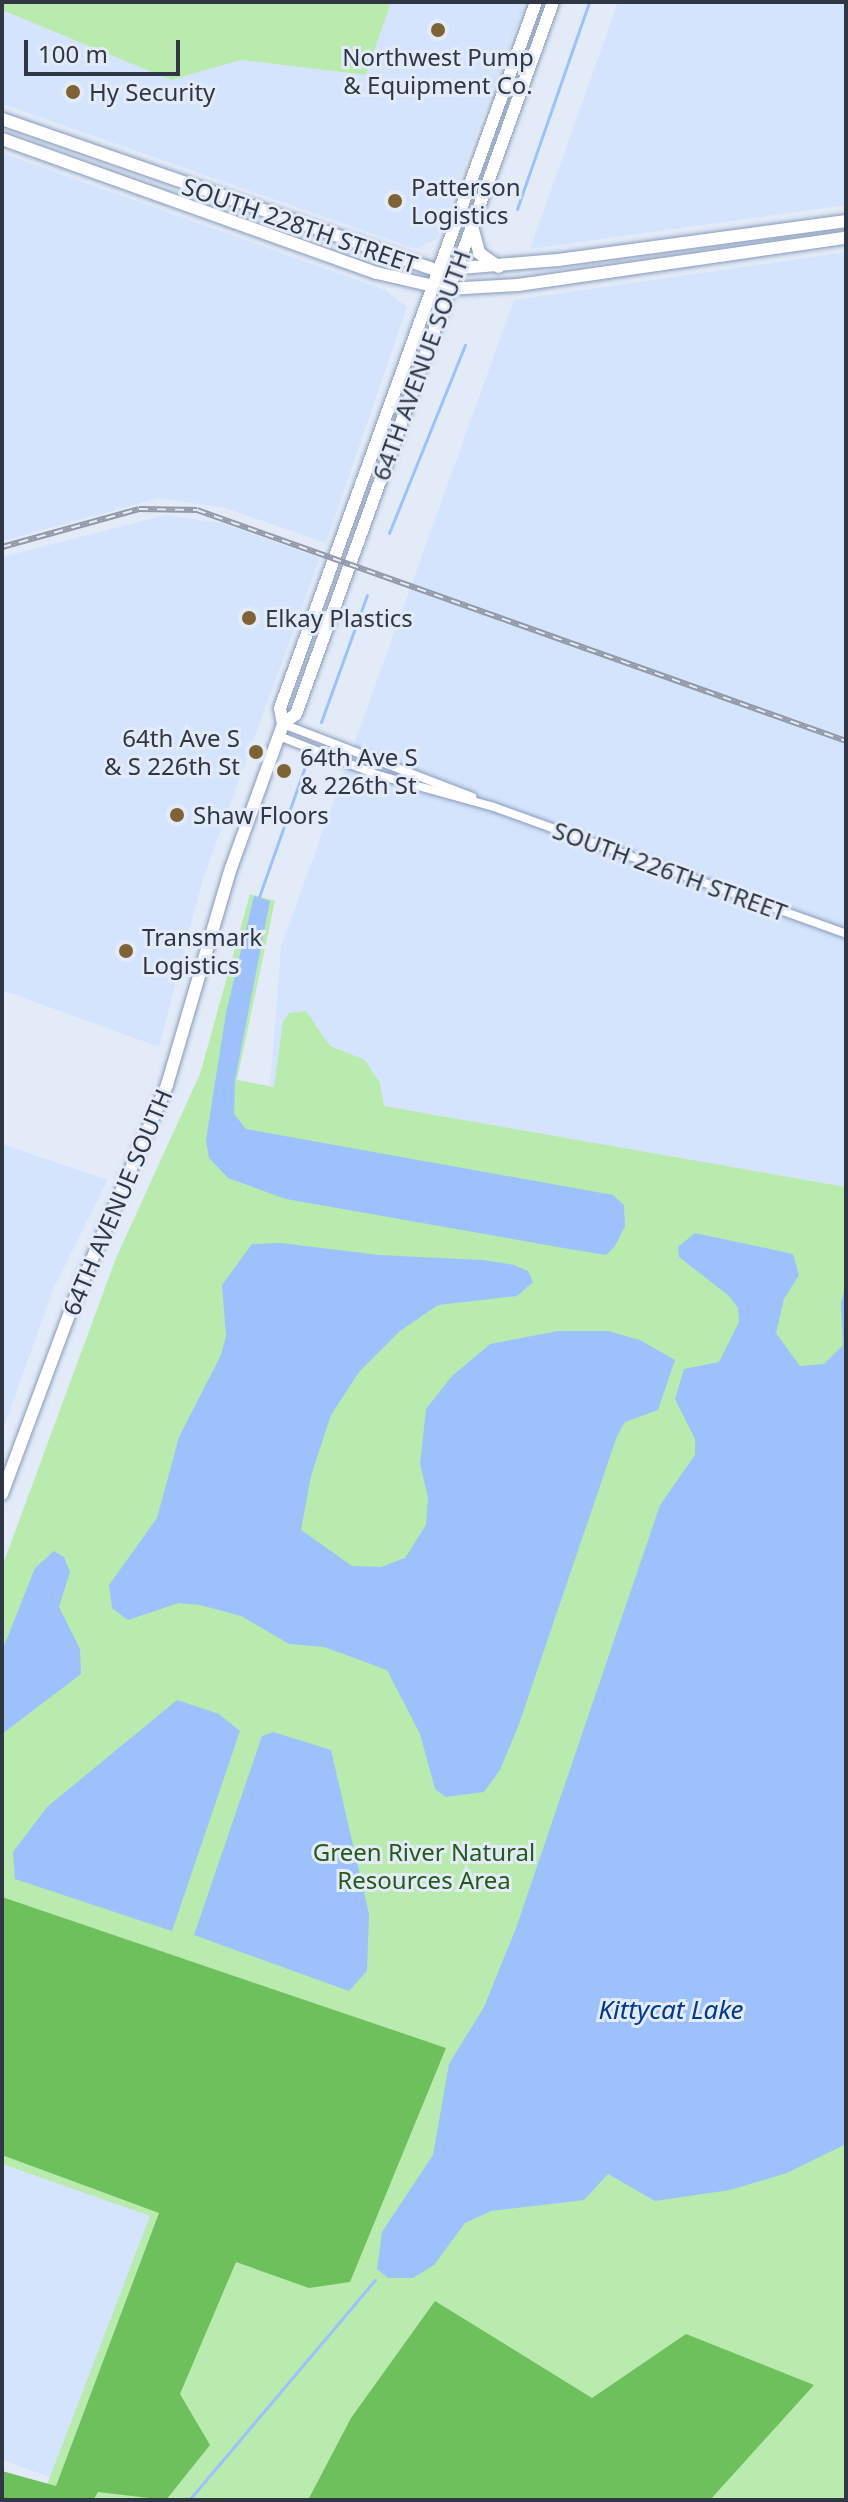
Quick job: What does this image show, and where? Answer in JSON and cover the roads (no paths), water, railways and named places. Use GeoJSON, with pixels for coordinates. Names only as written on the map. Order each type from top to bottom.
{"type":"FeatureCollection","features":[{"type":"Feature","properties":{"kind":"street","name":"64TH AVENUE SOUTH"},"geometry":{"type":"LineString","coordinates":[[2,1494],[74,1301],[167,1085],[231,868],[281,730],[280,708],[430,286],[536,2]]}},
{"type":"Feature","properties":{"kind":"street","name":"64TH AVENUE SOUTH"},"geometry":{"type":"LineString","coordinates":[[281,730],[296,714],[553,2]]}},
{"type":"Feature","properties":{"kind":"street","name":"SOUTH 228TH STREET"},"geometry":{"type":"LineString","coordinates":[[2,119],[436,270],[499,267],[846,221]]}},
{"type":"Feature","properties":{"kind":"street","name":"SOUTH 228TH STREET"},"geometry":{"type":"LineString","coordinates":[[2,139],[377,273],[447,289],[518,285],[846,238]]}},
{"type":"Feature","properties":{"kind":"street"},"geometry":{"type":"LineString","coordinates":[[472,224],[479,253],[499,267]]}},
{"type":"Feature","properties":{"kind":"street","name":"SOUTH 226TH STREET"},"geometry":{"type":"LineString","coordinates":[[281,730],[378,775],[494,807]]}},
{"type":"Feature","properties":{"kind":"street","name":"SOUTH 226TH STREET"},"geometry":{"type":"LineString","coordinates":[[281,730],[846,934]]}},
{"type":"Feature","properties":{"kind":"water"},"geometry":{"type":"Polygon","coordinates":[[[254,896],[270,901],[235,1080],[234,1114],[246,1129],[613,1195],[624,1205],[625,1226],[615,1246],[606,1255],[569,1249],[286,1199],[228,1178],[209,1158],[206,1140],[226,1013],[254,896]]]}},
{"type":"Feature","properties":{"kind":"water","name":"Kittycat Lake"},"geometry":{"type":"Polygon","coordinates":[[[695,1233],[793,1254],[799,1275],[784,1299],[776,1333],[800,1366],[824,1364],[843,1345],[841,1303],[846,1283],[846,2144],[787,2173],[730,2190],[655,2201],[608,2174],[584,2200],[491,2211],[465,2223],[434,2265],[413,2278],[388,2278],[377,2269],[382,2232],[433,2155],[449,2064],[484,2007],[516,1928],[660,1505],[695,1455],[695,1439],[675,1399],[684,1369],[719,1362],[739,1322],[738,1308],[729,1296],[679,1257],[678,1247],[695,1233]]]}},
{"type":"Feature","properties":{"kind":"water"},"geometry":{"type":"Polygon","coordinates":[[[281,1243],[379,1255],[483,1260],[514,1265],[528,1271],[533,1282],[517,1296],[438,1305],[400,1331],[359,1372],[331,1415],[311,1476],[301,1530],[352,1566],[381,1567],[405,1558],[426,1525],[428,1497],[420,1464],[426,1409],[452,1376],[490,1344],[558,1331],[608,1331],[640,1340],[675,1360],[658,1410],[625,1422],[617,1436],[519,1724],[500,1770],[484,1792],[446,1797],[435,1789],[420,1734],[387,1670],[324,1647],[289,1644],[241,1616],[200,1605],[179,1603],[128,1620],[112,1608],[109,1585],[157,1518],[179,1437],[221,1355],[226,1336],[222,1285],[252,1244],[281,1243]]]}},
{"type":"Feature","properties":{"kind":"water"},"geometry":{"type":"Polygon","coordinates":[[[54,1551],[64,1557],[70,1572],[59,1607],[80,1649],[81,1674],[2,1734],[2,1651],[35,1568],[54,1551]]]}},
{"type":"Feature","properties":{"kind":"water"},"geometry":{"type":"Polygon","coordinates":[[[177,1700],[219,1714],[240,1731],[172,1931],[15,1879],[13,1852],[47,1807],[177,1700]]]}},
{"type":"Feature","properties":{"kind":"water"},"geometry":{"type":"Polygon","coordinates":[[[273,1732],[331,1750],[369,1914],[367,1971],[349,1991],[194,1935],[262,1736],[273,1732]]]}},
{"type":"Feature","properties":{"kind":"waterway"},"geometry":{"type":"LineString","coordinates":[[517,209],[589,2]]}},
{"type":"Feature","properties":{"kind":"waterway"},"geometry":{"type":"LineString","coordinates":[[389,533],[465,345]]}},
{"type":"Feature","properties":{"kind":"waterway"},"geometry":{"type":"LineString","coordinates":[[321,722],[367,595]]}},
{"type":"Feature","properties":{"kind":"waterway"},"geometry":{"type":"LineString","coordinates":[[259,897],[304,769]]}},
{"type":"Feature","properties":{"kind":"waterway"},"geometry":{"type":"LineString","coordinates":[[189,2500],[375,2280]]}},
{"type":"Feature","properties":{"kind":"railway"},"geometry":{"type":"LineString","coordinates":[[2,547],[139,509],[197,510],[846,741]]}},
{"type":"Feature","properties":{"kind":"place","name":"Northwest Pump & Equipment Co."},"geometry":{"type":"Point","coordinates":[438,30]}},
{"type":"Feature","properties":{"kind":"place","name":"Hy Security"},"geometry":{"type":"Point","coordinates":[73,92]}},
{"type":"Feature","properties":{"kind":"place","name":"Patterson Logistics"},"geometry":{"type":"Point","coordinates":[395,201]}},
{"type":"Feature","properties":{"kind":"place","name":"Elkay Plastics"},"geometry":{"type":"Point","coordinates":[249,618]}},
{"type":"Feature","properties":{"kind":"place","name":"64th Ave S & S 226th St"},"geometry":{"type":"Point","coordinates":[256,752]}},
{"type":"Feature","properties":{"kind":"place","name":"64th Ave S & 226th St"},"geometry":{"type":"Point","coordinates":[284,771]}},
{"type":"Feature","properties":{"kind":"place","name":"Shaw Floors"},"geometry":{"type":"Point","coordinates":[177,815]}},
{"type":"Feature","properties":{"kind":"place","name":"Transmark Logistics"},"geometry":{"type":"Point","coordinates":[126,951]}},
{"type":"Feature","properties":{"kind":"park label","name":"Green River Natural Resources Area"},"geometry":{"type":"Point","coordinates":[424,1866]}}]}
